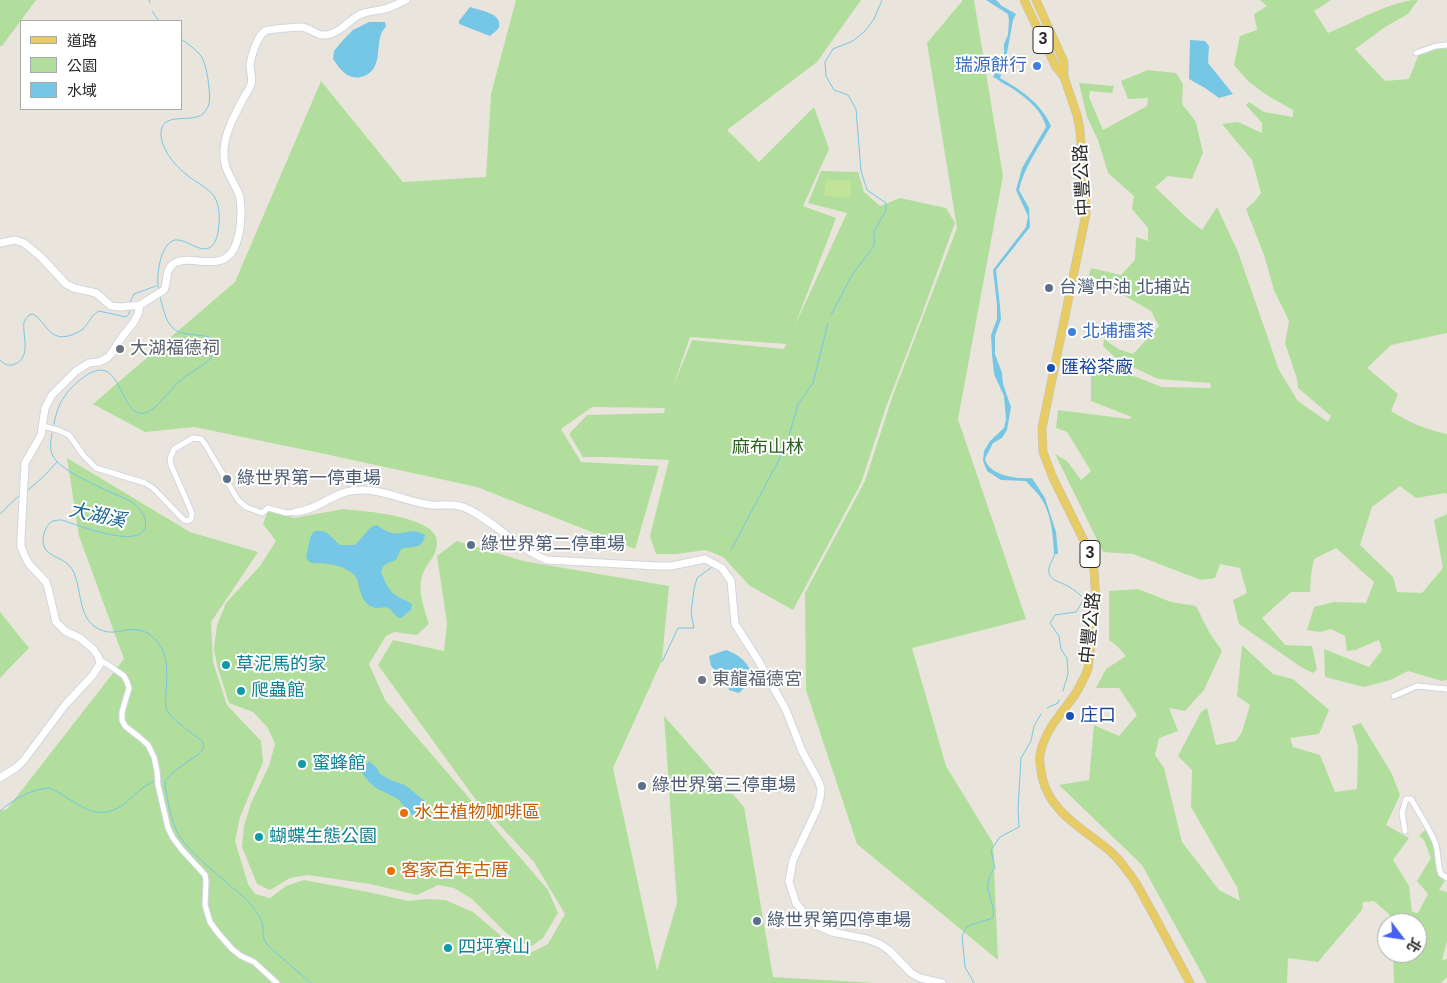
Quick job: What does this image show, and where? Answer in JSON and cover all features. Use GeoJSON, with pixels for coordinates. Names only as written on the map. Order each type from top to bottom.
{"type":"FeatureCollection","features":[{"type":"Feature","properties":{"kind":"main road","name":"中豐公路"},"geometry":{"type":"LineString","coordinates":[[1024,0],[1056,67],[1064,77]]}},
{"type":"Feature","properties":{"kind":"main road","name":"中豐公路"},"geometry":{"type":"LineString","coordinates":[[1036,0],[1064,62],[1064,77],[1077,115],[1080,130],[1086,209],[1074,293],[1042,428],[1042,452],[1052,478],[1092,557],[1096,602],[1088,669],[1074,695],[1046,735],[1040,755],[1040,768],[1051,800],[1059,810],[1111,852],[1134,881],[1190,983]]}},
{"type":"Feature","properties":{"kind":"street"},"geometry":{"type":"LineString","coordinates":[[0,243],[15,240],[24,243],[41,257],[69,286],[96,293],[111,306],[127,307],[140,305],[166,287],[168,270],[171,265],[181,261],[217,261],[230,254],[239,234],[241,200],[224,164],[224,144],[234,117],[251,84],[251,59],[261,34],[268,30],[303,27],[325,36],[338,30],[361,14],[386,8],[406,0]]}},
{"type":"Feature","properties":{"kind":"street"},"geometry":{"type":"LineString","coordinates":[[1416,53],[1436,46],[1447,45]]}},
{"type":"Feature","properties":{"kind":"street"},"geometry":{"type":"LineString","coordinates":[[140,305],[136,318],[107,358],[88,364],[76,371],[52,395],[45,408],[41,435],[24,463],[21,547],[29,564],[46,582],[56,622],[65,631],[87,642],[94,649],[100,660],[124,676],[128,682],[129,688],[122,712],[122,720],[125,726],[148,745],[154,757],[165,819],[170,833],[182,850],[205,874],[205,905],[210,922],[232,949],[254,962],[277,983]]}},
{"type":"Feature","properties":{"kind":"street"},"geometry":{"type":"LineString","coordinates":[[43,426],[69,435],[84,456],[96,468],[145,483],[153,488],[184,520],[188,521],[191,519],[192,513],[170,459],[174,449],[192,438],[201,439],[205,444],[238,500],[246,508],[262,513],[268,508],[286,513],[296,512],[311,508],[347,492],[374,491],[434,505],[457,505],[470,510],[538,556],[547,560],[657,566],[671,566],[705,559],[710,560],[722,568],[732,581],[735,624],[786,710],[802,752],[821,788],[817,809],[793,860],[790,882],[796,903],[809,920],[816,925],[832,932],[880,944],[890,951],[911,973],[920,978],[942,983]]}},
{"type":"Feature","properties":{"kind":"street"},"geometry":{"type":"LineString","coordinates":[[0,778],[24,760],[65,705],[97,669],[100,660]]}},
{"type":"Feature","properties":{"kind":"street"},"geometry":{"type":"LineString","coordinates":[[1394,696],[1417,686],[1447,689]]}},
{"type":"Feature","properties":{"kind":"street"},"geometry":{"type":"LineString","coordinates":[[1406,831],[1402,814],[1406,799],[1411,799],[1435,842],[1441,874],[1447,878]]}},
{"type":"Feature","properties":{"kind":"green space"},"geometry":{"type":"Polygon","coordinates":[[[0,0],[36,0],[2,46],[0,46],[0,0]]]}},
{"type":"Feature","properties":{"kind":"green space","name":"麻布山林"},"geometry":{"type":"Polygon","coordinates":[[[516,0],[861,0],[817,62],[727,130],[759,162],[814,107],[829,149],[803,206],[836,218],[795,325],[847,213],[808,203],[821,171],[858,172],[864,192],[880,206],[900,198],[946,208],[955,223],[886,407],[861,483],[793,610],[750,586],[723,557],[706,550],[676,554],[656,554],[650,536],[669,460],[583,457],[569,434],[587,415],[664,413],[665,408],[592,407],[561,429],[581,462],[659,466],[635,549],[477,487],[194,427],[145,432],[93,404],[235,282],[321,81],[403,182],[486,177],[491,94],[516,0]],[[690,337],[673,387],[692,340],[784,349],[786,344],[690,337]]]}},
{"type":"Feature","properties":{"kind":"green space"},"geometry":{"type":"Polygon","coordinates":[[[963,0],[974,0],[1003,176],[958,419],[1026,619],[912,648],[946,766],[993,843],[998,960],[857,844],[806,690],[805,593],[865,481],[893,395],[957,228],[927,43],[963,0]]]}},
{"type":"Feature","properties":{"kind":"green space"},"geometry":{"type":"Polygon","coordinates":[[[1260,0],[1331,0],[1314,11],[1328,33],[1385,8],[1418,0],[1408,14],[1385,27],[1355,49],[1385,81],[1409,79],[1420,51],[1447,47],[1447,333],[1391,345],[1367,368],[1398,394],[1391,411],[1418,425],[1447,434],[1447,494],[1416,498],[1400,486],[1372,507],[1360,545],[1393,577],[1397,592],[1422,593],[1443,568],[1434,520],[1447,514],[1447,680],[1442,681],[1408,671],[1390,680],[1364,687],[1325,677],[1324,649],[1369,667],[1382,650],[1379,640],[1355,650],[1347,651],[1345,636],[1331,629],[1320,632],[1307,630],[1314,607],[1334,602],[1366,603],[1374,582],[1336,548],[1314,559],[1310,592],[1291,592],[1262,618],[1285,645],[1312,646],[1317,669],[1313,673],[1301,667],[1239,624],[1233,600],[1247,593],[1240,568],[1220,564],[1215,578],[1201,580],[1133,554],[1103,552],[1055,454],[1067,461],[1081,480],[1091,471],[1067,432],[1056,428],[1058,410],[1129,419],[1132,417],[1091,401],[1091,373],[1118,370],[1162,387],[1211,388],[1210,383],[1158,379],[1118,360],[1103,346],[1104,339],[1118,349],[1133,354],[1159,326],[1151,311],[1089,275],[1091,268],[1121,275],[1135,260],[1136,237],[1148,241],[1148,228],[1132,209],[1134,196],[1108,173],[1098,140],[1087,117],[1079,83],[1114,86],[1112,93],[1090,91],[1089,97],[1103,130],[1147,106],[1148,98],[1128,99],[1121,81],[1148,70],[1176,73],[1183,84],[1182,104],[1196,122],[1203,153],[1192,179],[1168,176],[1155,187],[1202,230],[1217,207],[1238,252],[1279,370],[1298,401],[1328,422],[1331,416],[1298,388],[1297,379],[1285,343],[1289,321],[1274,290],[1264,255],[1246,209],[1261,193],[1252,160],[1222,124],[1238,122],[1262,133],[1262,123],[1246,105],[1249,102],[1264,112],[1293,117],[1293,110],[1268,96],[1249,82],[1234,65],[1240,36],[1257,30],[1254,14],[1267,6],[1260,0]]]}},
{"type":"Feature","properties":{"kind":"green space"},"geometry":{"type":"Polygon","coordinates":[[[826,179],[851,181],[850,198],[824,196],[826,179]]]}},
{"type":"Feature","properties":{"kind":"green space"},"geometry":{"type":"Polygon","coordinates":[[[67,458],[190,532],[258,552],[211,622],[213,662],[227,705],[261,741],[263,762],[240,817],[235,841],[248,884],[255,894],[270,898],[286,886],[304,880],[408,901],[426,899],[445,900],[473,912],[507,941],[528,954],[548,944],[565,914],[534,862],[476,800],[378,665],[393,640],[444,651],[447,623],[437,556],[457,541],[523,561],[669,586],[662,660],[613,768],[657,971],[677,903],[664,716],[744,807],[773,977],[875,983],[0,983],[0,811],[7,809],[124,659],[79,536],[67,458]]]}},
{"type":"Feature","properties":{"kind":"green space"},"geometry":{"type":"Polygon","coordinates":[[[343,509],[382,514],[414,521],[427,527],[435,535],[437,544],[434,555],[424,571],[421,584],[422,598],[429,624],[417,635],[394,632],[386,636],[369,664],[385,700],[548,890],[558,913],[543,938],[532,946],[518,942],[472,899],[454,888],[438,885],[417,895],[370,884],[308,875],[290,878],[270,890],[257,884],[242,847],[244,826],[251,803],[269,766],[275,744],[268,728],[253,712],[229,703],[214,649],[217,625],[226,603],[260,566],[276,541],[263,524],[268,510],[294,518],[343,509]]]}},
{"type":"Feature","properties":{"kind":"green space"},"geometry":{"type":"Polygon","coordinates":[[[1138,589],[1171,602],[1196,606],[1209,632],[1222,651],[1204,690],[1185,711],[1169,708],[1178,731],[1159,738],[1155,755],[1164,768],[1182,842],[1219,890],[1240,901],[1237,887],[1191,807],[1192,770],[1178,756],[1201,712],[1207,708],[1216,745],[1236,741],[1242,732],[1250,705],[1237,696],[1242,645],[1273,674],[1293,679],[1329,710],[1319,734],[1290,738],[1293,747],[1320,755],[1335,792],[1357,789],[1358,747],[1352,726],[1361,723],[1392,774],[1400,795],[1386,825],[1409,838],[1393,860],[1409,886],[1412,912],[1418,913],[1388,913],[1374,901],[1363,902],[1362,910],[1318,962],[1288,958],[1287,983],[1207,983],[1142,865],[1059,785],[1089,780],[1094,725],[1119,736],[1137,715],[1119,688],[1096,688],[1106,669],[1126,656],[1109,640],[1109,591],[1138,589]]]}},
{"type":"Feature","properties":{"kind":"green space"},"geometry":{"type":"Polygon","coordinates":[[[0,612],[29,648],[0,678],[0,612]]]}},
{"type":"Feature","properties":{"kind":"green space"},"geometry":{"type":"Polygon","coordinates":[[[1425,830],[1435,841],[1445,880],[1439,890],[1447,892],[1447,941],[1442,960],[1447,959],[1447,977],[1441,983],[1394,983],[1393,963],[1427,963],[1427,913],[1418,913],[1428,894],[1417,881],[1431,858],[1424,840],[1419,836],[1425,830]]]}},
{"type":"Feature","properties":{"kind":"water"},"geometry":{"type":"Polygon","coordinates":[[[986,0],[996,0],[1016,14],[1000,78],[1023,92],[1036,104],[1042,110],[1051,126],[1028,165],[1019,190],[1029,208],[1030,227],[996,270],[1001,319],[995,336],[995,354],[1011,407],[1007,430],[1002,438],[993,443],[985,459],[988,465],[998,473],[1011,477],[1032,478],[1045,498],[1056,532],[1058,554],[1054,553],[1052,529],[1042,499],[1026,481],[1001,480],[987,471],[983,461],[984,451],[990,441],[1004,428],[1006,419],[1004,396],[994,374],[992,354],[991,335],[997,319],[993,270],[1026,227],[1028,216],[1016,190],[1022,168],[1046,127],[1043,119],[1032,104],[993,77],[1004,58],[1004,44],[1008,35],[1009,20],[1008,14],[986,0]]]}},
{"type":"Feature","properties":{"kind":"water"},"geometry":{"type":"Polygon","coordinates":[[[470,7],[494,15],[497,18],[499,27],[490,36],[459,24],[459,21],[470,7]]]}},
{"type":"Feature","properties":{"kind":"water"},"geometry":{"type":"Polygon","coordinates":[[[369,22],[385,22],[386,26],[380,38],[378,58],[373,69],[368,74],[361,77],[352,77],[344,73],[333,59],[334,51],[353,30],[369,22]]]}},
{"type":"Feature","properties":{"kind":"water"},"geometry":{"type":"Polygon","coordinates":[[[1190,40],[1205,41],[1209,46],[1208,63],[1233,94],[1219,98],[1189,79],[1190,40]]]}},
{"type":"Feature","properties":{"kind":"water"},"geometry":{"type":"Polygon","coordinates":[[[377,525],[386,531],[396,534],[415,531],[425,535],[424,540],[419,545],[401,549],[396,560],[385,565],[381,572],[391,591],[412,604],[411,610],[401,618],[397,617],[390,609],[385,607],[376,608],[369,605],[361,595],[358,581],[347,570],[334,565],[312,563],[306,558],[313,532],[325,532],[340,545],[355,545],[371,527],[377,525]]]}},
{"type":"Feature","properties":{"kind":"water"},"geometry":{"type":"Polygon","coordinates":[[[726,650],[743,659],[754,675],[739,693],[729,690],[727,683],[711,666],[709,656],[726,650]]]}},
{"type":"Feature","properties":{"kind":"water"},"geometry":{"type":"Polygon","coordinates":[[[369,761],[380,774],[405,785],[426,802],[427,810],[423,816],[418,818],[411,814],[398,799],[376,788],[368,781],[361,771],[369,761]]]}},
{"type":"Feature","properties":{"kind":"waterway"},"geometry":{"type":"LineString","coordinates":[[831,315],[852,275],[874,246],[874,231],[886,210],[886,203],[867,190],[861,171],[856,109],[848,95],[834,90],[826,76],[825,62],[833,49],[853,41],[865,31],[874,19],[882,0]]}},
{"type":"Feature","properties":{"kind":"waterway","name":"大湖溪"},"geometry":{"type":"LineString","coordinates":[[152,11],[158,20]]}},
{"type":"Feature","properties":{"kind":"waterway","name":"大湖溪"},"geometry":{"type":"LineString","coordinates":[[159,291],[158,270],[162,254],[170,243],[180,240],[198,248],[209,248],[217,237],[219,227],[219,210],[214,196],[177,166],[167,153],[161,139],[162,127],[165,123],[171,120],[198,117],[203,114],[209,104],[208,80],[203,60],[197,51],[182,40]]}},
{"type":"Feature","properties":{"kind":"waterway"},"geometry":{"type":"LineString","coordinates":[[1000,81],[1007,85]]}},
{"type":"Feature","properties":{"kind":"waterway"},"geometry":{"type":"LineString","coordinates":[[130,302],[134,294],[156,286]]}},
{"type":"Feature","properties":{"kind":"waterway","name":"大湖溪"},"geometry":{"type":"LineString","coordinates":[[54,424],[57,411],[66,394],[80,380],[93,372],[103,370],[110,374],[132,408],[139,413],[143,413],[153,409],[174,386],[211,358],[216,347],[214,340],[204,336],[184,333],[173,328],[166,318],[160,297]]}},
{"type":"Feature","properties":{"kind":"waterway"},"geometry":{"type":"LineString","coordinates":[[0,360],[9,365],[20,361],[25,351],[24,322],[29,315],[33,314],[53,334],[62,337],[72,335],[81,330],[99,311],[126,317],[130,309]]}},
{"type":"Feature","properties":{"kind":"waterway"},"geometry":{"type":"LineString","coordinates":[[731,550],[782,454],[798,404],[813,383],[828,323]]}},
{"type":"Feature","properties":{"kind":"waterway","name":"大湖溪"},"geometry":{"type":"LineString","coordinates":[[52,433],[51,450],[58,462],[77,476],[132,502],[140,510],[145,520],[145,528],[140,534],[131,536],[106,534],[62,520],[55,520],[46,528],[43,543],[46,550],[71,568],[76,579],[83,609],[94,626],[102,631],[110,632],[134,629],[142,631],[150,635],[162,649],[167,667],[166,708],[176,721],[202,741],[203,746],[200,753],[173,772],[166,780]]}},
{"type":"Feature","properties":{"kind":"waterway"},"geometry":{"type":"LineString","coordinates":[[27,491],[57,462]]}},
{"type":"Feature","properties":{"kind":"waterway"},"geometry":{"type":"LineString","coordinates":[[0,514],[19,496]]}},
{"type":"Feature","properties":{"kind":"waterway"},"geometry":{"type":"LineString","coordinates":[[1055,553],[1049,568],[1050,575],[1084,599],[1076,612],[1055,615],[1050,623],[1059,636],[1061,649],[1067,658],[1068,674],[1063,691]]}},
{"type":"Feature","properties":{"kind":"waterway"},"geometry":{"type":"LineString","coordinates":[[662,662],[678,628],[694,628],[691,613],[697,578],[712,567]]}},
{"type":"Feature","properties":{"kind":"waterway"},"geometry":{"type":"LineString","coordinates":[[1047,708],[1058,703],[1059,700]]}},
{"type":"Feature","properties":{"kind":"waterway"},"geometry":{"type":"LineString","coordinates":[[974,983],[965,967],[962,936],[970,925],[993,918],[993,908],[988,888],[989,878],[995,868],[991,850],[1000,837],[1019,827],[1018,809],[1021,758],[1031,741],[1034,726],[1041,714]]}},
{"type":"Feature","properties":{"kind":"waterway"},"geometry":{"type":"LineString","coordinates":[[0,811],[23,795],[50,788],[86,809],[104,812],[114,810],[124,804],[142,788],[155,781]]}},
{"type":"Feature","properties":{"kind":"waterway"},"geometry":{"type":"LineString","coordinates":[[165,781],[170,812],[180,837],[200,860],[249,902],[260,919],[267,945],[311,983]]}},
{"type":"Feature","properties":{"kind":"place","name":"瑞源餅行"},"geometry":{"type":"Point","coordinates":[1037,66]}},
{"type":"Feature","properties":{"kind":"place","name":"台灣中油 北捕站"},"geometry":{"type":"Point","coordinates":[1049,288]}},
{"type":"Feature","properties":{"kind":"place","name":"北埔擂茶"},"geometry":{"type":"Point","coordinates":[1072,332]}},
{"type":"Feature","properties":{"kind":"place","name":"大湖福德祠"},"geometry":{"type":"Point","coordinates":[120,349]}},
{"type":"Feature","properties":{"kind":"place","name":"匯裕茶廠"},"geometry":{"type":"Point","coordinates":[1051,368]}},
{"type":"Feature","properties":{"kind":"place","name":"綠世界第一停車場"},"geometry":{"type":"Point","coordinates":[227,479]}},
{"type":"Feature","properties":{"kind":"place","name":"綠世界第二停車場"},"geometry":{"type":"Point","coordinates":[471,545]}},
{"type":"Feature","properties":{"kind":"place","name":"草泥馬的家"},"geometry":{"type":"Point","coordinates":[226,665]}},
{"type":"Feature","properties":{"kind":"place","name":"東龍福德宮"},"geometry":{"type":"Point","coordinates":[702,680]}},
{"type":"Feature","properties":{"kind":"place","name":"爬蟲館"},"geometry":{"type":"Point","coordinates":[241,691]}},
{"type":"Feature","properties":{"kind":"place","name":"庄口"},"geometry":{"type":"Point","coordinates":[1070,716]}},
{"type":"Feature","properties":{"kind":"place","name":"蜜蜂館"},"geometry":{"type":"Point","coordinates":[302,764]}},
{"type":"Feature","properties":{"kind":"place","name":"綠世界第三停車場"},"geometry":{"type":"Point","coordinates":[642,786]}},
{"type":"Feature","properties":{"kind":"place","name":"水生植物咖啡區"},"geometry":{"type":"Point","coordinates":[404,813]}},
{"type":"Feature","properties":{"kind":"place","name":"蝴蝶生態公園"},"geometry":{"type":"Point","coordinates":[259,837]}},
{"type":"Feature","properties":{"kind":"place","name":"客家百年古厝"},"geometry":{"type":"Point","coordinates":[391,871]}},
{"type":"Feature","properties":{"kind":"place","name":"綠世界第四停車場"},"geometry":{"type":"Point","coordinates":[757,921]}},
{"type":"Feature","properties":{"kind":"place","name":"四坪寮山"},"geometry":{"type":"Point","coordinates":[448,948]}}]}
